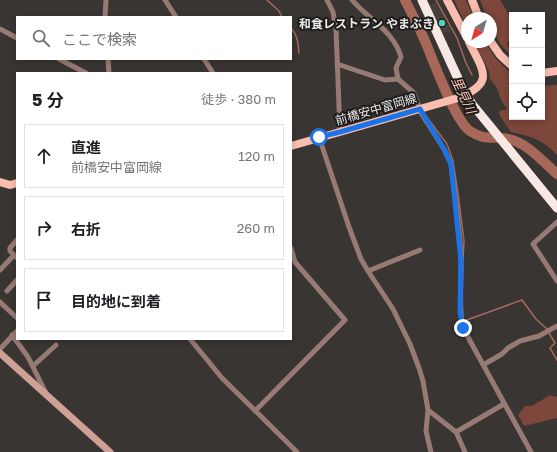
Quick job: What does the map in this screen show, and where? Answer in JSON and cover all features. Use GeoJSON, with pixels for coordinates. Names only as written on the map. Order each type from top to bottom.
{"type":"FeatureCollection","features":[{"type":"Feature","properties":{"kind":"highway"},"geometry":{"type":"LineString","coordinates":[[422,0],[466,95],[473,106],[557,208]]}},
{"type":"Feature","properties":{"kind":"main road"},"geometry":{"type":"LineString","coordinates":[[447,0],[461,27]]}},
{"type":"Feature","properties":{"kind":"main road"},"geometry":{"type":"LineString","coordinates":[[472,0],[477,12]]}},
{"type":"Feature","properties":{"kind":"main road"},"geometry":{"type":"LineString","coordinates":[[466,95],[479,87],[482,82],[483,75],[481,65],[472,48]]}},
{"type":"Feature","properties":{"kind":"main road"},"geometry":{"type":"LineString","coordinates":[[495,48],[500,56],[509,64]]}},
{"type":"Feature","properties":{"kind":"main road"},"geometry":{"type":"LineString","coordinates":[[545,73],[557,71]]}},
{"type":"Feature","properties":{"kind":"main road","name":"前橋安中富岡線"},"geometry":{"type":"LineString","coordinates":[[292,146],[466,95]]}},
{"type":"Feature","properties":{"kind":"main road"},"geometry":{"type":"LineString","coordinates":[[0,182],[10,185],[16,183]]}},
{"type":"Feature","properties":{"kind":"street"},"geometry":{"type":"LineString","coordinates":[[105,16],[106,0]]}},
{"type":"Feature","properties":{"kind":"street"},"geometry":{"type":"LineString","coordinates":[[166,0],[175,16]]}},
{"type":"Feature","properties":{"kind":"street"},"geometry":{"type":"LineString","coordinates":[[327,0],[333,12],[336,29],[340,132]]}},
{"type":"Feature","properties":{"kind":"street"},"geometry":{"type":"LineString","coordinates":[[352,0],[383,28],[396,45],[401,57],[396,68],[398,80]]}},
{"type":"Feature","properties":{"kind":"street"},"geometry":{"type":"LineString","coordinates":[[0,29],[16,37]]}},
{"type":"Feature","properties":{"kind":"street"},"geometry":{"type":"LineString","coordinates":[[60,60],[84,72]]}},
{"type":"Feature","properties":{"kind":"street"},"geometry":{"type":"LineString","coordinates":[[108,60],[109,72]]}},
{"type":"Feature","properties":{"kind":"street"},"geometry":{"type":"LineString","coordinates":[[205,60],[212,72]]}},
{"type":"Feature","properties":{"kind":"street"},"geometry":{"type":"LineString","coordinates":[[337,64],[381,79],[398,80],[414,93],[420,109],[444,149],[451,164],[461,261],[460,312],[463,328],[531,452]]}},
{"type":"Feature","properties":{"kind":"street"},"geometry":{"type":"LineString","coordinates":[[319,137],[361,259],[394,309],[410,344],[423,381],[428,410],[426,431],[431,452]]}},
{"type":"Feature","properties":{"kind":"street"},"geometry":{"type":"LineString","coordinates":[[557,222],[533,244],[557,281]]}},
{"type":"Feature","properties":{"kind":"street"},"geometry":{"type":"LineString","coordinates":[[0,270],[16,257],[10,251],[10,248],[16,241]]}},
{"type":"Feature","properties":{"kind":"street"},"geometry":{"type":"LineString","coordinates":[[368,271],[420,250]]}},
{"type":"Feature","properties":{"kind":"street"},"geometry":{"type":"LineString","coordinates":[[255,411],[344,320],[296,262],[292,251]]}},
{"type":"Feature","properties":{"kind":"street"},"geometry":{"type":"LineString","coordinates":[[6,291],[16,281]]}},
{"type":"Feature","properties":{"kind":"street"},"geometry":{"type":"LineString","coordinates":[[0,302],[16,317]]}},
{"type":"Feature","properties":{"kind":"street"},"geometry":{"type":"LineString","coordinates":[[483,365],[520,341],[539,336],[557,326]]}},
{"type":"Feature","properties":{"kind":"street"},"geometry":{"type":"LineString","coordinates":[[1,345],[16,332]]}},
{"type":"Feature","properties":{"kind":"street"},"geometry":{"type":"LineString","coordinates":[[12,336],[28,357],[48,397]]}},
{"type":"Feature","properties":{"kind":"street"},"geometry":{"type":"LineString","coordinates":[[191,340],[222,378],[297,452]]}},
{"type":"Feature","properties":{"kind":"street"},"geometry":{"type":"LineString","coordinates":[[33,366],[56,345]]}},
{"type":"Feature","properties":{"kind":"street"},"geometry":{"type":"LineString","coordinates":[[0,353],[110,452]]}},
{"type":"Feature","properties":{"kind":"street"},"geometry":{"type":"LineString","coordinates":[[456,432],[504,404]]}},
{"type":"Feature","properties":{"kind":"street"},"geometry":{"type":"LineString","coordinates":[[428,410],[456,432],[465,452]]}},
{"type":"Feature","properties":{"kind":"shaded area"},"geometry":{"type":"Polygon","coordinates":[[[454,0],[466,0],[471,12],[461,12],[461,15],[454,0]]]}},
{"type":"Feature","properties":{"kind":"shaded area"},"geometry":{"type":"Polygon","coordinates":[[[480,0],[500,0],[505,7],[509,16],[509,40],[507,45],[509,47],[509,54],[497,38],[497,12],[485,12],[480,0]]]}},
{"type":"Feature","properties":{"kind":"shaded area"},"geometry":{"type":"Polygon","coordinates":[[[436,2],[452,31],[442,34],[428,6],[436,2]]]}},
{"type":"Feature","properties":{"kind":"shaded area"},"geometry":{"type":"Polygon","coordinates":[[[477,48],[489,48],[496,59],[509,71],[509,120],[545,120],[545,86],[557,85],[557,155],[546,145],[536,139],[511,132],[500,116],[499,111],[507,109],[501,100],[497,88],[490,79],[489,71],[477,48]]]}},
{"type":"Feature","properties":{"kind":"shaded area"},"geometry":{"type":"Polygon","coordinates":[[[550,395],[557,397],[557,418],[524,426],[518,415],[525,406],[532,406],[550,395]]]}},
{"type":"Feature","properties":{"kind":"waterway"},"geometry":{"type":"LineString","coordinates":[[267,0],[279,11],[282,16]]}},
{"type":"Feature","properties":{"kind":"waterway","name":"里見川"},"geometry":{"type":"LineString","coordinates":[[405,0],[423,36],[451,103],[464,125],[470,131],[480,136],[489,138],[503,138],[522,144],[557,174]]}},
{"type":"Feature","properties":{"kind":"waterway"},"geometry":{"type":"LineString","coordinates":[[436,0],[457,38],[472,75]]}},
{"type":"Feature","properties":{"kind":"waterway"},"geometry":{"type":"LineString","coordinates":[[292,30],[298,43],[299,53]]}},
{"type":"Feature","properties":{"kind":"waterway"},"geometry":{"type":"LineString","coordinates":[[426,116],[447,144],[453,161],[464,241],[463,260]]}},
{"type":"Feature","properties":{"kind":"waterway"},"geometry":{"type":"LineString","coordinates":[[464,320],[522,300],[536,319],[547,329]]}},
{"type":"Feature","properties":{"kind":"waterway"},"geometry":{"type":"LineString","coordinates":[[549,333],[555,343],[550,348],[557,360]]}},
{"type":"Feature","properties":{"kind":"place","name":"和食レストラン やまぶき"},"geometry":{"type":"Point","coordinates":[442,23]}},
{"type":"Feature","properties":{"kind":"route"},"geometry":{"type":"LineString","coordinates":[[319,137],[420,109],[421,113],[448,155],[451,164],[461,261],[460,312],[463,328]]}}]}
